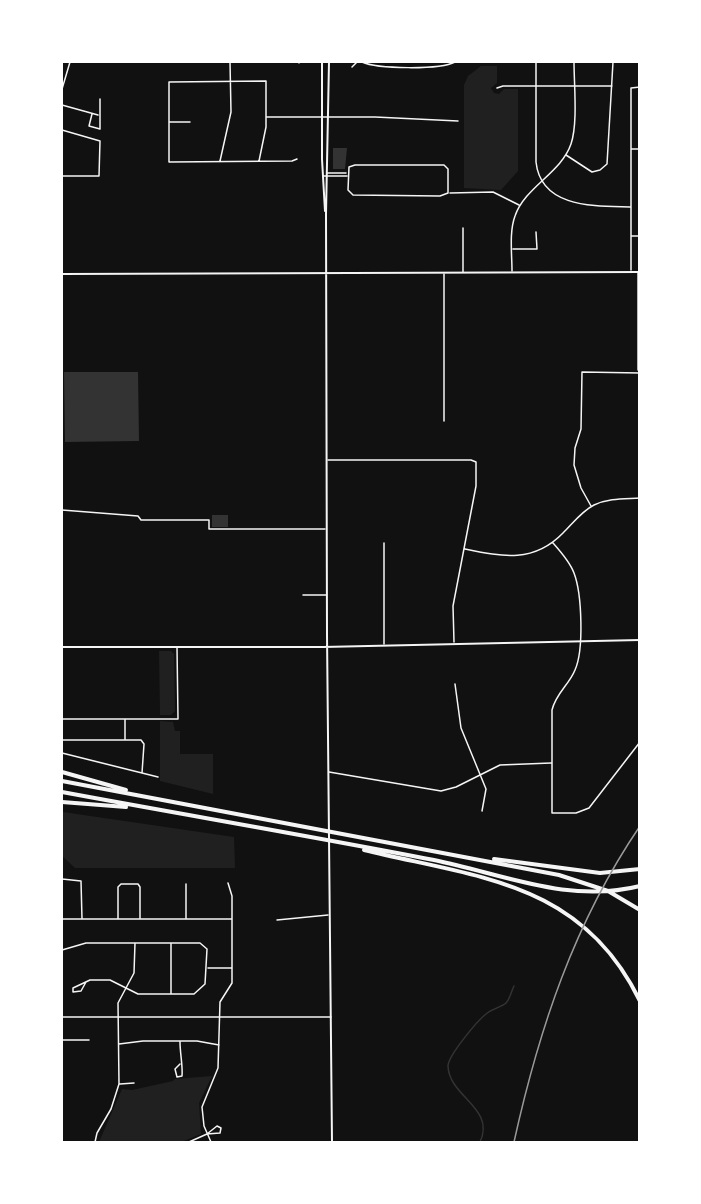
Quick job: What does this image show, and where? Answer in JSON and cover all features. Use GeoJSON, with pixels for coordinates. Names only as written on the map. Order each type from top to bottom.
{"type":"FeatureCollection","features":[{"type":"Feature","properties":{"kind":"highway"},"geometry":{"type":"LineString","coordinates":[[62,772],[149,797]]}},
{"type":"Feature","properties":{"kind":"highway"},"geometry":{"type":"LineString","coordinates":[[62,781],[464,855],[583,881],[616,895],[639,910]]}},
{"type":"Feature","properties":{"kind":"highway"},"geometry":{"type":"LineString","coordinates":[[62,792],[457,865],[563,891],[600,892],[639,886]]}},
{"type":"Feature","properties":{"kind":"highway"},"geometry":{"type":"LineString","coordinates":[[62,802],[106,804],[189,816]]}},
{"type":"Feature","properties":{"kind":"highway"},"geometry":{"type":"LineString","coordinates":[[339,843],[515,886],[539,896],[568,914],[595,938],[619,966],[639,1001]]}},
{"type":"Feature","properties":{"kind":"highway"},"geometry":{"type":"LineString","coordinates":[[464,855],[588,871],[613,873],[639,869]]}},
{"type":"Feature","properties":{"kind":"street"},"geometry":{"type":"LineString","coordinates":[[62,89],[70,62]]}},
{"type":"Feature","properties":{"kind":"street"},"geometry":{"type":"LineString","coordinates":[[220,162],[229,125],[230,62]]}},
{"type":"Feature","properties":{"kind":"street"},"geometry":{"type":"LineString","coordinates":[[322,62],[322,174],[326,214]]}},
{"type":"Feature","properties":{"kind":"street"},"geometry":{"type":"LineString","coordinates":[[328,62],[327,647],[332,1143]]}},
{"type":"Feature","properties":{"kind":"street"},"geometry":{"type":"LineString","coordinates":[[352,67],[357,62]]}},
{"type":"Feature","properties":{"kind":"street"},"geometry":{"type":"LineString","coordinates":[[362,62],[376,66],[430,66],[455,62]]}},
{"type":"Feature","properties":{"kind":"street"},"geometry":{"type":"LineString","coordinates":[[536,62],[536,162],[543,180],[562,197],[574,204],[587,207],[630,207]]}},
{"type":"Feature","properties":{"kind":"street"},"geometry":{"type":"LineString","coordinates":[[512,272],[513,222],[520,205],[566,154],[573,132],[574,62]]}},
{"type":"Feature","properties":{"kind":"street"},"geometry":{"type":"LineString","coordinates":[[566,154],[592,172],[600,170],[607,164],[613,62],[639,62]]}},
{"type":"Feature","properties":{"kind":"street"},"geometry":{"type":"LineString","coordinates":[[259,161],[266,117],[266,81],[169,82],[169,162],[220,162],[259,161],[297,159]]}},
{"type":"Feature","properties":{"kind":"street"},"geometry":{"type":"LineString","coordinates":[[497,88],[613,86]]}},
{"type":"Feature","properties":{"kind":"street"},"geometry":{"type":"LineString","coordinates":[[631,272],[631,88],[639,87]]}},
{"type":"Feature","properties":{"kind":"street"},"geometry":{"type":"LineString","coordinates":[[92,114],[89,126],[100,129],[100,99]]}},
{"type":"Feature","properties":{"kind":"street"},"geometry":{"type":"LineString","coordinates":[[62,105],[100,116]]}},
{"type":"Feature","properties":{"kind":"street"},"geometry":{"type":"LineString","coordinates":[[266,117],[458,121]]}},
{"type":"Feature","properties":{"kind":"street"},"geometry":{"type":"LineString","coordinates":[[169,122],[190,122]]}},
{"type":"Feature","properties":{"kind":"street"},"geometry":{"type":"LineString","coordinates":[[62,129],[100,141],[99,176],[62,176]]}},
{"type":"Feature","properties":{"kind":"street"},"geometry":{"type":"LineString","coordinates":[[630,149],[639,149]]}},
{"type":"Feature","properties":{"kind":"street"},"geometry":{"type":"LineString","coordinates":[[448,193],[448,172],[444,165],[355,165],[349,167],[347,172],[348,190],[353,195],[440,196],[463,191],[497,193],[520,205]]}},
{"type":"Feature","properties":{"kind":"street"},"geometry":{"type":"LineString","coordinates":[[322,174],[347,172]]}},
{"type":"Feature","properties":{"kind":"street"},"geometry":{"type":"LineString","coordinates":[[327,174],[347,176]]}},
{"type":"Feature","properties":{"kind":"street"},"geometry":{"type":"LineString","coordinates":[[463,228],[463,273]]}},
{"type":"Feature","properties":{"kind":"street"},"geometry":{"type":"LineString","coordinates":[[512,249],[537,249],[536,232]]}},
{"type":"Feature","properties":{"kind":"street"},"geometry":{"type":"LineString","coordinates":[[630,236],[639,236]]}},
{"type":"Feature","properties":{"kind":"street"},"geometry":{"type":"LineString","coordinates":[[62,274],[639,272],[639,372],[582,372],[581,429],[575,448],[574,465],[581,488],[591,506]]}},
{"type":"Feature","properties":{"kind":"street"},"geometry":{"type":"LineString","coordinates":[[444,273],[444,421]]}},
{"type":"Feature","properties":{"kind":"street"},"geometry":{"type":"LineString","coordinates":[[327,460],[473,460],[477,464],[477,484],[453,606],[454,643]]}},
{"type":"Feature","properties":{"kind":"street"},"geometry":{"type":"LineString","coordinates":[[464,549],[503,557],[519,557],[540,551],[553,543],[591,506],[612,499],[639,498]]}},
{"type":"Feature","properties":{"kind":"street"},"geometry":{"type":"LineString","coordinates":[[62,510],[138,516],[141,520],[208,520],[209,529],[327,529]]}},
{"type":"Feature","properties":{"kind":"street"},"geometry":{"type":"LineString","coordinates":[[384,543],[384,645]]}},
{"type":"Feature","properties":{"kind":"street"},"geometry":{"type":"LineString","coordinates":[[553,543],[569,563],[577,583],[579,640],[576,669],[558,694],[552,710],[552,813],[580,812],[594,804],[639,742]]}},
{"type":"Feature","properties":{"kind":"street"},"geometry":{"type":"LineString","coordinates":[[303,595],[327,595]]}},
{"type":"Feature","properties":{"kind":"street"},"geometry":{"type":"LineString","coordinates":[[62,647],[327,647],[639,640]]}},
{"type":"Feature","properties":{"kind":"street"},"geometry":{"type":"LineString","coordinates":[[62,719],[178,718],[177,647]]}},
{"type":"Feature","properties":{"kind":"street"},"geometry":{"type":"LineString","coordinates":[[454,684],[460,728],[481,774],[487,795],[482,811]]}},
{"type":"Feature","properties":{"kind":"street"},"geometry":{"type":"LineString","coordinates":[[125,719],[125,740]]}},
{"type":"Feature","properties":{"kind":"street"},"geometry":{"type":"LineString","coordinates":[[62,740],[143,742],[142,773]]}},
{"type":"Feature","properties":{"kind":"street"},"geometry":{"type":"LineString","coordinates":[[62,753],[158,777]]}},
{"type":"Feature","properties":{"kind":"street"},"geometry":{"type":"LineString","coordinates":[[328,772],[434,790],[451,789],[504,764],[552,763]]}},
{"type":"Feature","properties":{"kind":"street"},"geometry":{"type":"LineString","coordinates":[[62,879],[81,881],[82,919]]}},
{"type":"Feature","properties":{"kind":"street"},"geometry":{"type":"LineString","coordinates":[[211,1143],[201,1116],[202,1107],[216,1078],[220,1002],[232,982],[232,896],[228,883]]}},
{"type":"Feature","properties":{"kind":"street"},"geometry":{"type":"LineString","coordinates":[[118,919],[118,887],[121,884],[138,884],[140,887],[140,918]]}},
{"type":"Feature","properties":{"kind":"street"},"geometry":{"type":"LineString","coordinates":[[186,884],[186,919]]}},
{"type":"Feature","properties":{"kind":"street"},"geometry":{"type":"LineString","coordinates":[[278,920],[329,915]]}},
{"type":"Feature","properties":{"kind":"street"},"geometry":{"type":"LineString","coordinates":[[62,919],[232,919]]}},
{"type":"Feature","properties":{"kind":"street"},"geometry":{"type":"LineString","coordinates":[[62,950],[81,943],[204,944],[207,949],[205,984],[198,992],[138,994],[110,980],[86,982],[74,986],[73,992],[81,991],[86,982]]}},
{"type":"Feature","properties":{"kind":"street"},"geometry":{"type":"LineString","coordinates":[[95,1143],[97,1133],[111,1109],[119,1084],[118,1003],[135,970],[135,943]]}},
{"type":"Feature","properties":{"kind":"street"},"geometry":{"type":"LineString","coordinates":[[171,943],[171,994]]}},
{"type":"Feature","properties":{"kind":"street"},"geometry":{"type":"LineString","coordinates":[[207,968],[232,968]]}},
{"type":"Feature","properties":{"kind":"street"},"geometry":{"type":"LineString","coordinates":[[62,1017],[331,1017]]}},
{"type":"Feature","properties":{"kind":"street"},"geometry":{"type":"LineString","coordinates":[[62,1040],[89,1040]]}},
{"type":"Feature","properties":{"kind":"street"},"geometry":{"type":"LineString","coordinates":[[119,1044],[180,1041],[219,1045]]}},
{"type":"Feature","properties":{"kind":"street"},"geometry":{"type":"LineString","coordinates":[[180,1041],[180,1064]]}},
{"type":"Feature","properties":{"kind":"street"},"geometry":{"type":"LineString","coordinates":[[119,1084],[134,1083]]}},
{"type":"Feature","properties":{"kind":"street"},"geometry":{"type":"LineString","coordinates":[[189,1143],[207,1134],[220,1133],[221,1128],[217,1126],[210,1129],[207,1134]]}},
{"type":"Feature","properties":{"kind":"shaded area"},"geometry":{"type":"Polygon","coordinates":[[[481,66],[497,66],[497,83],[491,88],[494,93],[499,94],[504,89],[518,89],[518,171],[501,190],[464,188],[464,85],[468,76],[481,66]]]}},
{"type":"Feature","properties":{"kind":"shaded area"},"geometry":{"type":"Polygon","coordinates":[[[333,148],[347,148],[345,169],[333,169],[333,148]]]}},
{"type":"Feature","properties":{"kind":"shaded area"},"geometry":{"type":"Polygon","coordinates":[[[64,372],[138,372],[139,441],[65,442],[64,372]]]}},
{"type":"Feature","properties":{"kind":"shaded area"},"geometry":{"type":"Polygon","coordinates":[[[212,515],[228,515],[228,527],[212,527],[212,515]]]}},
{"type":"Feature","properties":{"kind":"shaded area"},"geometry":{"type":"Polygon","coordinates":[[[159,651],[171,651],[174,654],[175,711],[171,715],[160,715],[159,651]]]}},
{"type":"Feature","properties":{"kind":"shaded area"},"geometry":{"type":"Polygon","coordinates":[[[160,721],[173,722],[175,731],[180,731],[180,754],[213,754],[213,794],[160,781],[160,721]]]}},
{"type":"Feature","properties":{"kind":"shaded area"},"geometry":{"type":"Polygon","coordinates":[[[63,812],[234,837],[235,868],[75,868],[62,856],[63,812]]]}},
{"type":"Feature","properties":{"kind":"shaded area"},"geometry":{"type":"Polygon","coordinates":[[[212,1076],[199,1103],[201,1134],[181,1142],[99,1142],[122,1089],[132,1090],[175,1079],[212,1076]]]}},
{"type":"Feature","properties":{"kind":"waterway"},"geometry":{"type":"LineString","coordinates":[[480,1142],[483,1130],[482,1120],[450,1077],[449,1061],[482,1018],[488,1012],[506,1003],[514,986]]}},
{"type":"Feature","properties":{"kind":"railway"},"geometry":{"type":"LineString","coordinates":[[514,1142],[535,1059],[562,978],[596,900],[640,826]]}}]}
